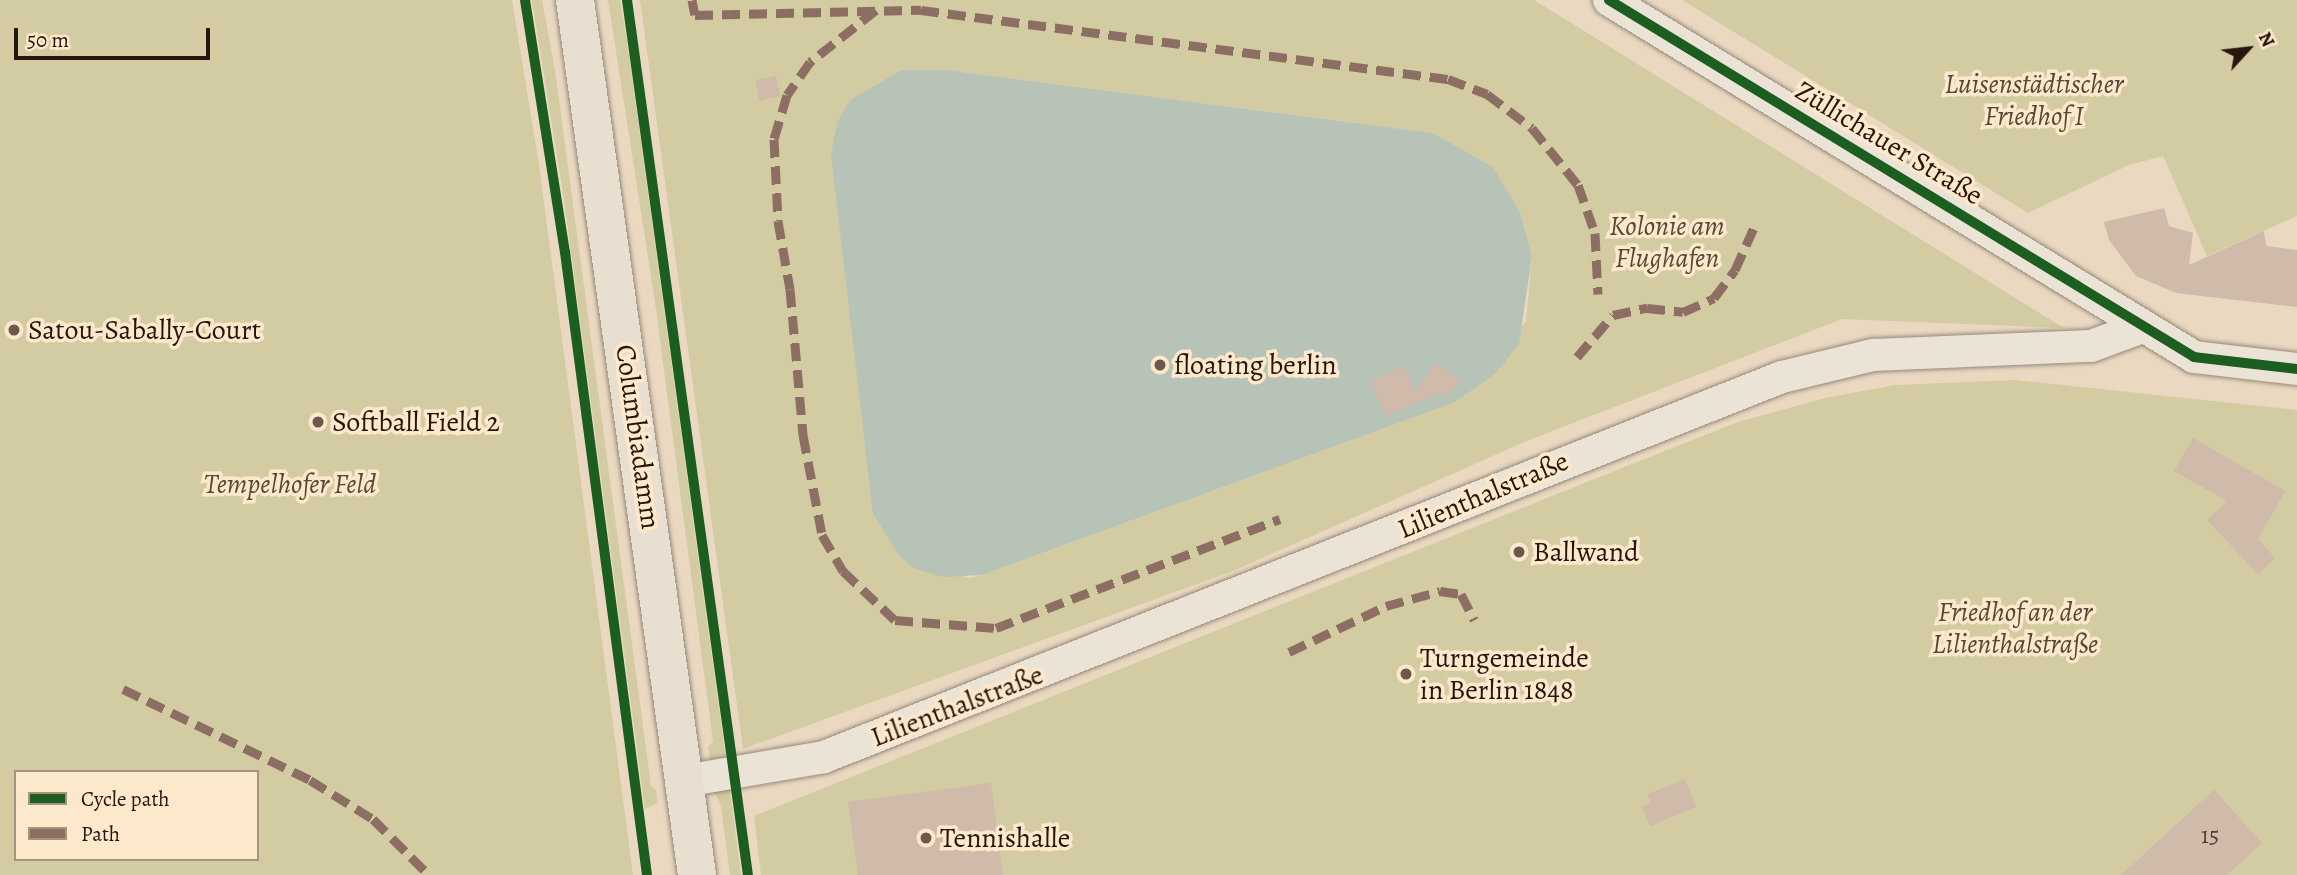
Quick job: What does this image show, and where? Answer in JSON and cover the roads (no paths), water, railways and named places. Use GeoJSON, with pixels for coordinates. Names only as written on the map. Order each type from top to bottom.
{"type":"FeatureCollection","features":[{"type":"Feature","properties":{"kind":"main road","name":"Columbiadamm"},"geometry":{"type":"LineString","coordinates":[[575,0],[697,875]]}},
{"type":"Feature","properties":{"kind":"street","name":"Züllichauer Straße"},"geometry":{"type":"LineString","coordinates":[[1609,0],[2143,327]]}},
{"type":"Feature","properties":{"kind":"street","name":"Lilienthalstraße"},"geometry":{"type":"LineString","coordinates":[[684,781],[824,757],[1782,377],[1873,355],[2091,346],[2143,327]]}},
{"type":"Feature","properties":{"kind":"street"},"geometry":{"type":"LineString","coordinates":[[2143,327],[2194,357],[2297,369]]}},
{"type":"Feature","properties":{"kind":"place","name":"Satou-Sabally-Court"},"geometry":{"type":"Point","coordinates":[14,330]}},
{"type":"Feature","properties":{"kind":"place","name":"floating berlin"},"geometry":{"type":"Point","coordinates":[1160,365]}},
{"type":"Feature","properties":{"kind":"place","name":"Softball Field 2"},"geometry":{"type":"Point","coordinates":[318,422]}},
{"type":"Feature","properties":{"kind":"place","name":"Ballwand"},"geometry":{"type":"Point","coordinates":[1519,552]}},
{"type":"Feature","properties":{"kind":"place","name":"Turngemeinde in Berlin 1848"},"geometry":{"type":"Point","coordinates":[1406,674]}},
{"type":"Feature","properties":{"kind":"place","name":"Tennishalle"},"geometry":{"type":"Point","coordinates":[926,838]}},
{"type":"Feature","properties":{"kind":"park label","name":"Luisenstädtischer Friedhof I"},"geometry":{"type":"Point","coordinates":[2034,100]}},
{"type":"Feature","properties":{"kind":"park label","name":"Kolonie am Flughafen"},"geometry":{"type":"Point","coordinates":[1667,242]}},
{"type":"Feature","properties":{"kind":"park label","name":"Tempelhofer Feld"},"geometry":{"type":"Point","coordinates":[290,484]}},
{"type":"Feature","properties":{"kind":"park label","name":"Friedhof an der Lilienthalstraße"},"geometry":{"type":"Point","coordinates":[2015,628]}}]}
